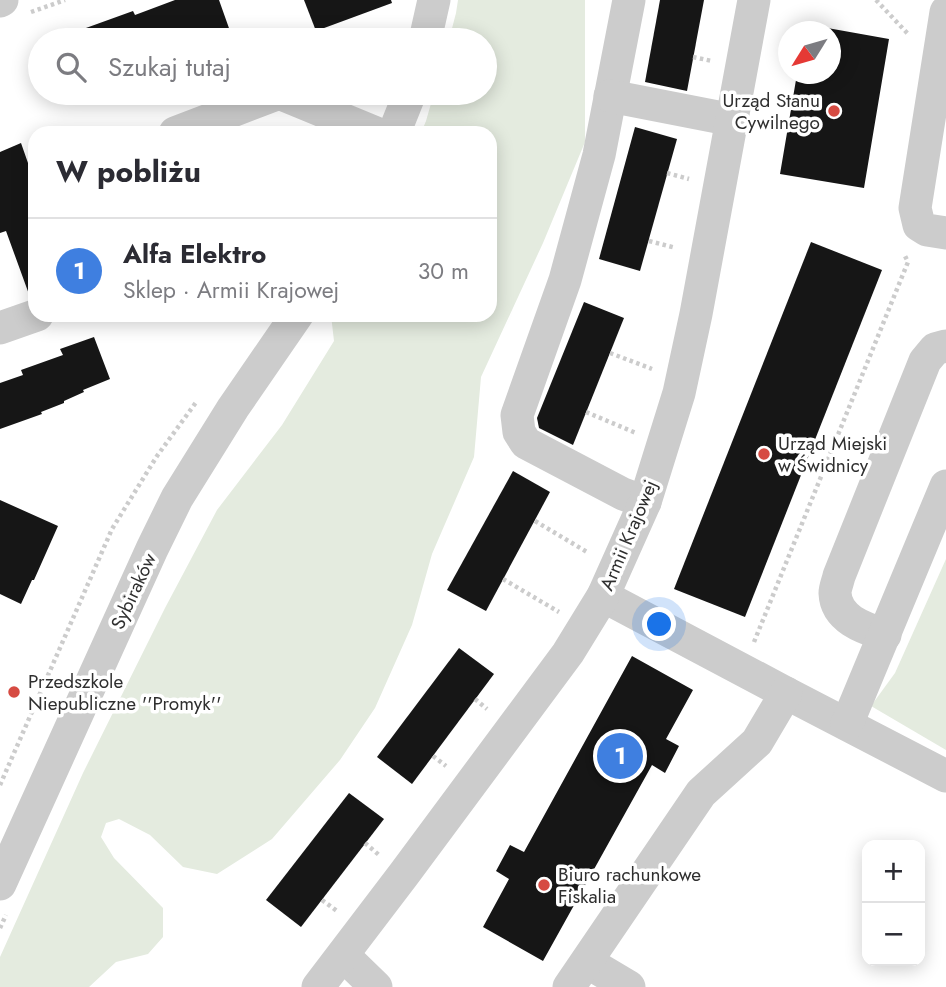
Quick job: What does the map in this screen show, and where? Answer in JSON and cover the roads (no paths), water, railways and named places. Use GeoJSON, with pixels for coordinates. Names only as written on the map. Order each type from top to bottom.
{"type":"FeatureCollection","features":[{"type":"Feature","properties":{"kind":"street"},"geometry":{"type":"LineString","coordinates":[[428,28],[434,0]]}},
{"type":"Feature","properties":{"kind":"street"},"geometry":{"type":"LineString","coordinates":[[629,0],[598,155],[565,280],[517,415],[519,432],[526,443],[623,494],[645,502]]}},
{"type":"Feature","properties":{"kind":"street","name":"Armii Krajowej"},"geometry":{"type":"LineString","coordinates":[[318,987],[568,653],[603,596],[645,502],[679,393],[754,0]]}},
{"type":"Feature","properties":{"kind":"street"},"geometry":{"type":"LineString","coordinates":[[944,28],[934,162],[915,208],[919,225],[927,230],[946,233]]}},
{"type":"Feature","properties":{"kind":"street"},"geometry":{"type":"LineString","coordinates":[[610,96],[733,120]]}},
{"type":"Feature","properties":{"kind":"street"},"geometry":{"type":"LineString","coordinates":[[193,126],[248,105]]}},
{"type":"Feature","properties":{"kind":"street"},"geometry":{"type":"LineString","coordinates":[[308,105],[359,126]]}},
{"type":"Feature","properties":{"kind":"street"},"geometry":{"type":"LineString","coordinates":[[397,126],[405,105]]}},
{"type":"Feature","properties":{"kind":"street"},"geometry":{"type":"LineString","coordinates":[[0,328],[28,318]]}},
{"type":"Feature","properties":{"kind":"street","name":"Sybiraków"},"geometry":{"type":"LineString","coordinates":[[0,884],[177,498],[233,408],[292,322]]}},
{"type":"Feature","properties":{"kind":"street"},"geometry":{"type":"LineString","coordinates":[[885,635],[860,626],[841,612],[835,593],[839,576],[925,361],[935,349],[946,346]]}},
{"type":"Feature","properties":{"kind":"street"},"geometry":{"type":"LineString","coordinates":[[847,724],[946,486]]}},
{"type":"Feature","properties":{"kind":"street"},"geometry":{"type":"LineString","coordinates":[[603,596],[946,776]]}},
{"type":"Feature","properties":{"kind":"street"},"geometry":{"type":"LineString","coordinates":[[629,987],[578,974],[701,793],[757,742],[786,693]]}},
{"type":"Feature","properties":{"kind":"street"},"geometry":{"type":"LineString","coordinates":[[343,955],[376,987]]}},
{"type":"Feature","properties":{"kind":"place","name":"Urząd Stanu Cywilnego"},"geometry":{"type":"Point","coordinates":[834,111]}},
{"type":"Feature","properties":{"kind":"place","name":"Urząd Miejski w Świdnicy"},"geometry":{"type":"Point","coordinates":[764,454]}},
{"type":"Feature","properties":{"kind":"place","name":"Przedszkole Niepubliczne ''Promyk''"},"geometry":{"type":"Point","coordinates":[14,692]}},
{"type":"Feature","properties":{"kind":"place","name":"Alfa Elektro"},"geometry":{"type":"Point","coordinates":[620,756]}},
{"type":"Feature","properties":{"kind":"place","name":"Biuro rachunkowe Fiskalia"},"geometry":{"type":"Point","coordinates":[544,885]}}]}
